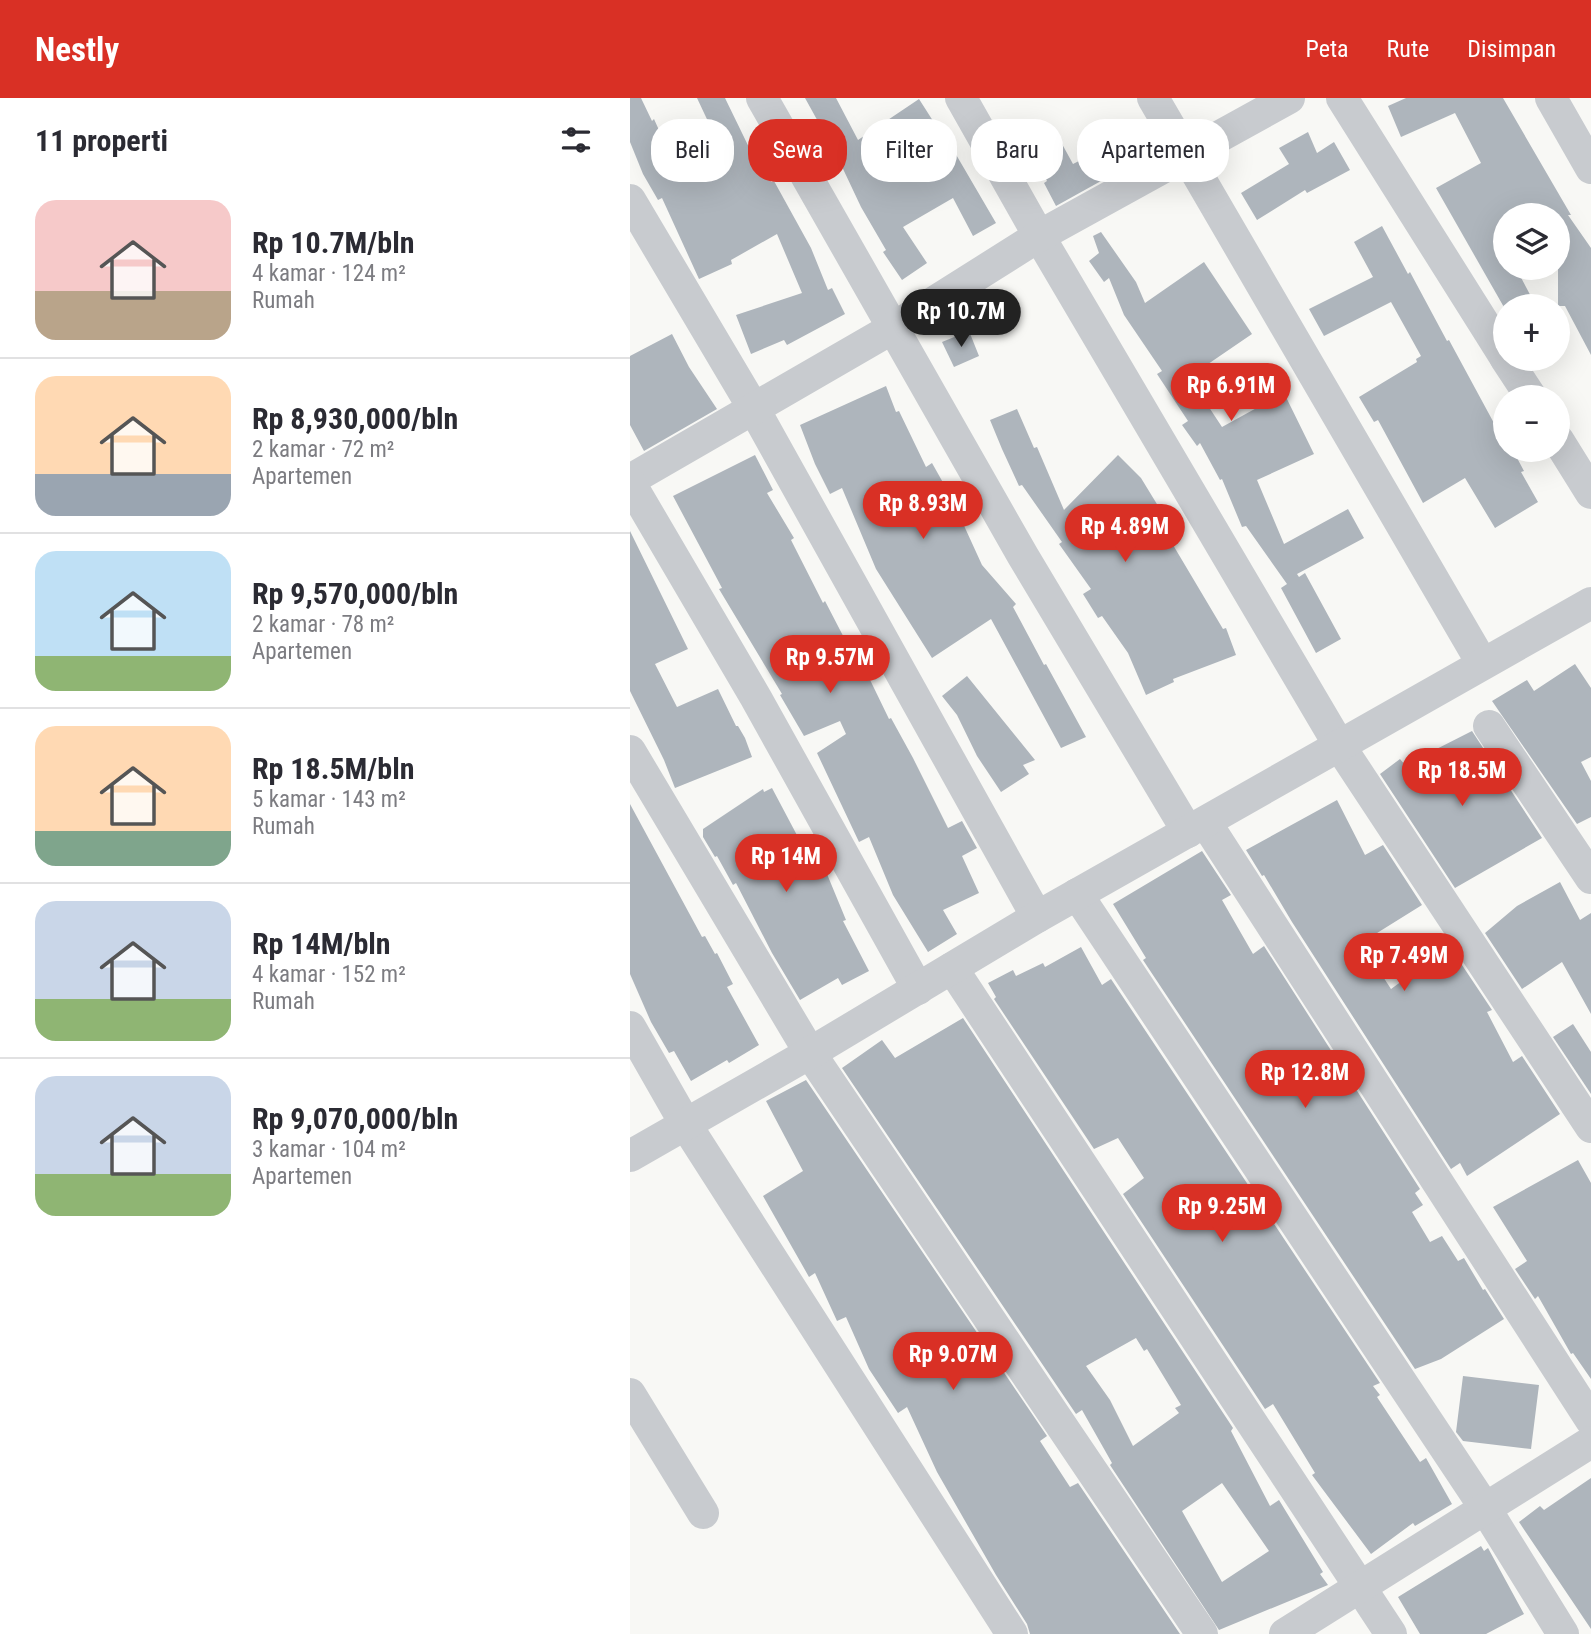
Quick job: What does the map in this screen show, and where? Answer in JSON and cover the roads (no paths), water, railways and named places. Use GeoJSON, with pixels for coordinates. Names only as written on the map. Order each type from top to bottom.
{"type":"FeatureCollection","features":[{"type":"Feature","properties":{"kind":"street"},"geometry":{"type":"LineString","coordinates":[[762,98],[1023,556],[1197,827],[1591,1420]]}},
{"type":"Feature","properties":{"kind":"street"},"geometry":{"type":"LineString","coordinates":[[961,98],[1039,236],[1339,745],[1591,1127]]}},
{"type":"Feature","properties":{"kind":"street"},"geometry":{"type":"LineString","coordinates":[[1153,98],[1165,119]]}},
{"type":"Feature","properties":{"kind":"street"},"geometry":{"type":"LineString","coordinates":[[1229,131],[1289,98]]}},
{"type":"Feature","properties":{"kind":"street"},"geometry":{"type":"LineString","coordinates":[[1342,98],[1493,337]]}},
{"type":"Feature","properties":{"kind":"street"},"geometry":{"type":"LineString","coordinates":[[1551,98],[1591,168]]}},
{"type":"Feature","properties":{"kind":"street"},"geometry":{"type":"LineString","coordinates":[[918,989],[756,698],[630,481],[893,327],[1039,236],[1138,182]]}},
{"type":"Feature","properties":{"kind":"street"},"geometry":{"type":"LineString","coordinates":[[1200,182],[1482,663]]}},
{"type":"Feature","properties":{"kind":"street"},"geometry":{"type":"LineString","coordinates":[[630,200],[754,409],[1037,917]]}},
{"type":"Feature","properties":{"kind":"street"},"geometry":{"type":"LineString","coordinates":[[1570,459],[1591,493]]}},
{"type":"Feature","properties":{"kind":"street"},"geometry":{"type":"LineString","coordinates":[[630,1156],[810,1053],[1037,917],[1482,663],[1586,616]]}},
{"type":"Feature","properties":{"kind":"street"},"geometry":{"type":"LineString","coordinates":[[1489,726],[1591,878]]}},
{"type":"Feature","properties":{"kind":"street"},"geometry":{"type":"LineString","coordinates":[[630,751],[810,1053],[1202,1634]]}},
{"type":"Feature","properties":{"kind":"street"},"geometry":{"type":"LineString","coordinates":[[1077,894],[1485,1508],[1563,1634]]}},
{"type":"Feature","properties":{"kind":"street"},"geometry":{"type":"LineString","coordinates":[[953,968],[1391,1634]]}},
{"type":"Feature","properties":{"kind":"street"},"geometry":{"type":"LineString","coordinates":[[630,1027],[686,1125],[1012,1634]]}},
{"type":"Feature","properties":{"kind":"street"},"geometry":{"type":"LineString","coordinates":[[630,1394],[703,1513]]}},
{"type":"Feature","properties":{"kind":"street"},"geometry":{"type":"LineString","coordinates":[[1285,1634],[1591,1442]]}}]}
